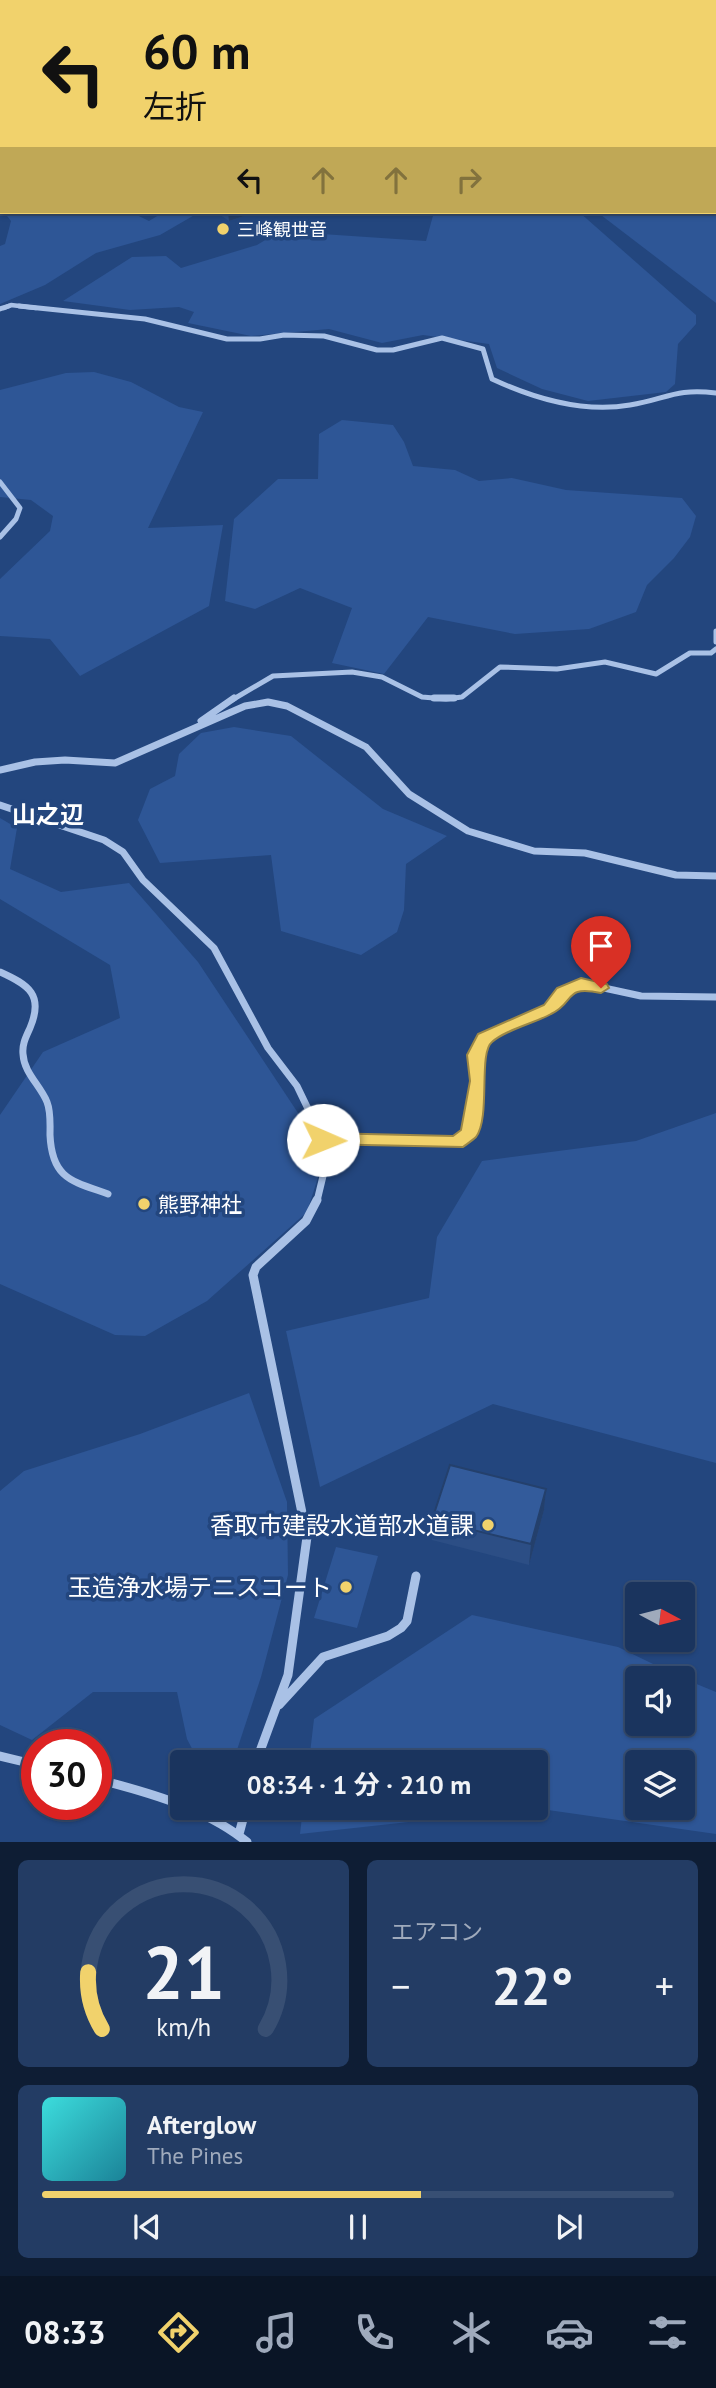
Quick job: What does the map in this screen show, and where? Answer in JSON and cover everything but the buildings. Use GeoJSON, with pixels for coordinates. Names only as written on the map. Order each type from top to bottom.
{"type":"FeatureCollection","features":[{"type":"Feature","properties":{"kind":"street"},"geometry":{"type":"LineString","coordinates":[[0,309],[11,306],[145,319],[227,339],[260,339],[284,335],[324,336],[377,350],[393,350],[442,338],[483,349],[492,379],[510,388],[549,399],[594,406],[627,406],[688,390],[716,393]]}},
{"type":"Feature","properties":{"kind":"street"},"geometry":{"type":"LineString","coordinates":[[0,482],[20,508],[16,519],[0,537]]}},
{"type":"Feature","properties":{"kind":"street"},"geometry":{"type":"LineString","coordinates":[[716,631],[716,642]]}},
{"type":"Feature","properties":{"kind":"street"},"geometry":{"type":"LineString","coordinates":[[193,728],[236,694],[273,676],[294,673],[352,673],[382,677],[422,696],[446,699],[462,697],[500,667],[557,669],[605,662],[656,674],[690,653],[711,653],[716,649]]}},
{"type":"Feature","properties":{"kind":"street"},"geometry":{"type":"LineString","coordinates":[[0,770],[55,761],[115,763],[245,706],[268,702],[287,706],[366,747],[393,774],[408,794],[468,831],[534,851],[585,853],[676,875],[716,876]]}},
{"type":"Feature","properties":{"kind":"street"},"geometry":{"type":"LineString","coordinates":[[0,805],[104,840],[123,852],[143,880],[214,948],[268,1048],[297,1086],[323,1140],[324,1172],[312,1213],[296,1231],[262,1260],[253,1275],[307,1537],[288,1675],[260,1750]]}},
{"type":"Feature","properties":{"kind":"street"},"geometry":{"type":"LineString","coordinates":[[0,972],[20,981],[37,999],[38,1010],[22,1044],[29,1077],[48,1108],[55,1166],[70,1180],[108,1194]]}},
{"type":"Feature","properties":{"kind":"street"},"geometry":{"type":"LineString","coordinates":[[323,1140],[457,1142],[469,1133],[478,1081],[476,1055],[484,1038],[550,1009],[563,992],[581,983],[641,996],[716,998]]}},
{"type":"Feature","properties":{"kind":"street"},"geometry":{"type":"LineString","coordinates":[[276,1708],[323,1657],[388,1636],[401,1628],[407,1621],[416,1576]]}},
{"type":"Feature","properties":{"kind":"street"},"geometry":{"type":"LineString","coordinates":[[0,1756],[21,1761]]}},
{"type":"Feature","properties":{"kind":"street"},"geometry":{"type":"LineString","coordinates":[[112,1782],[128,1786],[243,1838],[245,1820]]}},
{"type":"Feature","properties":{"kind":"shaded area"},"geometry":{"type":"Polygon","coordinates":[[[6,214],[135,214],[149,221],[161,214],[196,214],[160,235],[96,253],[45,285],[0,304],[0,246],[5,244],[11,221],[6,214]]]}},
{"type":"Feature","properties":{"kind":"shaded area"},"geometry":{"type":"Polygon","coordinates":[[[433,214],[581,214],[696,315],[696,324],[678,344],[675,384],[666,392],[588,401],[542,389],[497,368],[489,344],[423,335],[382,343],[329,329],[251,336],[188,323],[194,312],[179,307],[130,310],[63,301],[132,257],[166,256],[181,268],[257,245],[292,224],[322,234],[426,241],[433,214]]]}},
{"type":"Feature","properties":{"kind":"shaded area"},"geometry":{"type":"Polygon","coordinates":[[[600,214],[716,214],[716,303],[600,214]]]}},
{"type":"Feature","properties":{"kind":"shaded area"},"geometry":{"type":"Polygon","coordinates":[[[94,372],[131,382],[179,407],[203,412],[148,528],[223,525],[209,606],[80,676],[50,639],[0,636],[0,579],[50,531],[53,516],[31,500],[0,497],[0,390],[66,373],[94,372]]]}},
{"type":"Feature","properties":{"kind":"shaded area"},"geometry":{"type":"Polygon","coordinates":[[[342,420],[393,425],[404,442],[413,466],[455,470],[479,481],[512,478],[566,490],[682,498],[696,516],[690,537],[647,585],[636,612],[589,629],[515,634],[428,617],[384,674],[332,663],[352,608],[300,588],[255,609],[225,601],[234,519],[278,479],[318,479],[319,434],[342,420]]]}},
{"type":"Feature","properties":{"kind":"shaded area"},"geometry":{"type":"Polygon","coordinates":[[[234,727],[291,736],[383,809],[447,836],[406,864],[404,910],[397,932],[361,955],[281,931],[271,855],[160,863],[138,820],[150,789],[175,776],[179,754],[201,733],[234,727]]]}},
{"type":"Feature","properties":{"kind":"shaded area"},"geometry":{"type":"Polygon","coordinates":[[[0,818],[17,828],[10,869],[61,892],[129,883],[198,962],[304,1122],[320,1171],[307,1212],[207,1301],[145,1336],[115,1335],[0,1284],[0,1115],[43,1052],[120,1018],[110,965],[0,899],[0,818]]]}},
{"type":"Feature","properties":{"kind":"shaded area"},"geometry":{"type":"Polygon","coordinates":[[[716,1113],[716,1463],[493,1404],[320,1487],[286,1331],[429,1298],[437,1237],[482,1161],[636,1141],[716,1113]]]}},
{"type":"Feature","properties":{"kind":"shaded area"},"geometry":{"type":"Polygon","coordinates":[[[249,1393],[287,1502],[288,1575],[261,1677],[237,1750],[193,1750],[187,1739],[177,1692],[93,1692],[46,1729],[21,1729],[21,1735],[0,1725],[0,1491],[24,1471],[140,1434],[249,1393]]]}},
{"type":"Feature","properties":{"kind":"shaded area","name":"玉造浄水場テニスコート"},"geometry":{"type":"Polygon","coordinates":[[[336,1547],[378,1556],[357,1628],[314,1618],[336,1547]]]}},
{"type":"Feature","properties":{"kind":"shaded area"},"geometry":{"type":"Polygon","coordinates":[[[472,1615],[618,1647],[657,1666],[625,1666],[625,1736],[695,1736],[695,1683],[716,1692],[716,1834],[548,1810],[548,1750],[310,1750],[314,1719],[472,1615]]]}},
{"type":"Feature","properties":{"kind":"shaded area"},"geometry":{"type":"Polygon","coordinates":[[[302,1820],[426,1820],[300,1834],[302,1820]]]}},
{"type":"Feature","properties":{"kind":"place","name":"三峰観世音"},"geometry":{"type":"Point","coordinates":[223,229]}},
{"type":"Feature","properties":{"kind":"place","name":"熊野神社"},"geometry":{"type":"Point","coordinates":[144,1204]}},
{"type":"Feature","properties":{"kind":"place","name":"香取市建設水道部水道課"},"geometry":{"type":"Point","coordinates":[488,1525]}},
{"type":"Feature","properties":{"kind":"place","name":"玉造浄水場テニスコート"},"geometry":{"type":"Point","coordinates":[346,1587]}},
{"type":"Feature","properties":{"kind":"district","name":"山之辺"},"geometry":{"type":"Point","coordinates":[48,814]}},
{"type":"Feature","properties":{"kind":"route"},"geometry":{"type":"LineString","coordinates":[[323,1140],[457,1142],[469,1133],[478,1081],[476,1055],[484,1038],[550,1009],[563,992],[581,983],[601,988]]}}]}
